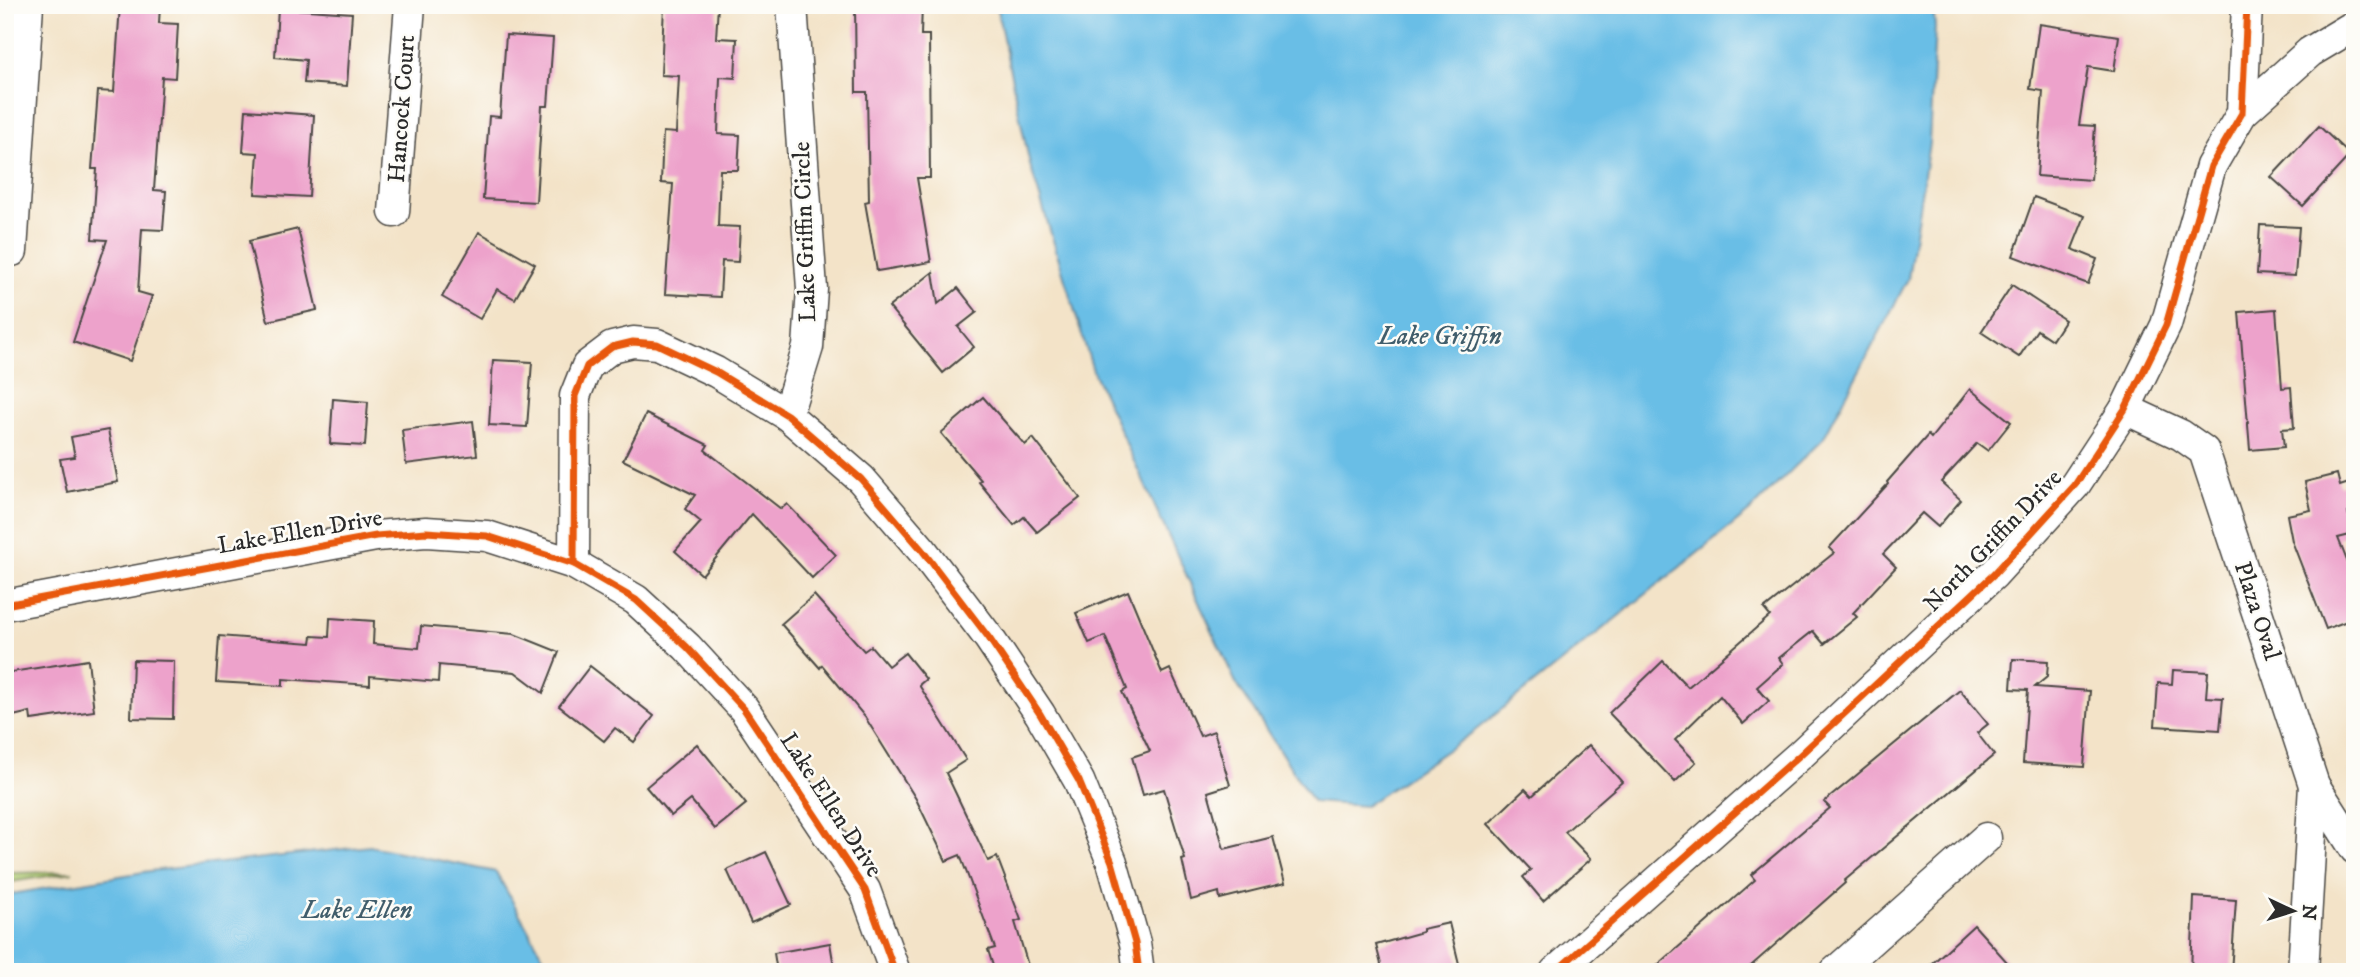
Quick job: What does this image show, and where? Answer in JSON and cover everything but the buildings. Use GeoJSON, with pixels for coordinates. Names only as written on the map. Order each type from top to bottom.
{"type":"FeatureCollection","features":[{"type":"Feature","properties":{"kind":"street"},"geometry":{"type":"LineString","coordinates":[[12,251],[28,5]]}},
{"type":"Feature","properties":{"kind":"street","name":"Hancock Court"},"geometry":{"type":"LineString","coordinates":[[394,212],[410,5]]}},
{"type":"Feature","properties":{"kind":"street","name":"Lake Griffin Circle"},"geometry":{"type":"LineString","coordinates":[[787,415],[808,347],[812,289],[792,5]]}},
{"type":"Feature","properties":{"kind":"street","name":"North Griffin Drive"},"geometry":{"type":"LineString","coordinates":[[1555,972],[1800,755],[1994,575],[2075,485],[2124,408],[2166,325],[2211,166],[2242,113],[2247,5]]}},
{"type":"Feature","properties":{"kind":"street"},"geometry":{"type":"LineString","coordinates":[[2242,113],[2310,52],[2355,25]]}},
{"type":"Feature","properties":{"kind":"street"},"geometry":{"type":"LineString","coordinates":[[574,564],[575,396],[587,366],[612,346],[633,341],[657,344],[716,372],[787,415],[861,479],[922,550],[989,638],[1040,714],[1079,781],[1112,862],[1135,943],[1139,972]]}},
{"type":"Feature","properties":{"kind":"street","name":"Plaza Oval"},"geometry":{"type":"LineString","coordinates":[[2124,408],[2181,435],[2204,451],[2314,785],[2355,849]]}},
{"type":"Feature","properties":{"kind":"street","name":"Lake Ellen Drive"},"geometry":{"type":"LineString","coordinates":[[5,605],[376,536],[426,532],[487,536],[574,564],[636,600],[687,647],[744,709],[865,890],[895,972]]}},
{"type":"Feature","properties":{"kind":"street"},"geometry":{"type":"LineString","coordinates":[[2303,972],[2314,785]]}},
{"type":"Feature","properties":{"kind":"street"},"geometry":{"type":"LineString","coordinates":[[1835,972],[1986,838]]}},
{"type":"Feature","properties":{"kind":"green space"},"geometry":{"type":"Polygon","coordinates":[[[73,872],[5,883],[5,873],[73,872]]]}},
{"type":"Feature","properties":{"kind":"water","name":"Lake Griffin"},"geometry":{"type":"Polygon","coordinates":[[[996,5],[1933,5],[1935,27],[1929,143],[1908,279],[1823,439],[1749,512],[1472,733],[1365,806],[1313,802],[1236,683],[1094,374],[1030,165],[996,5]]]}},
{"type":"Feature","properties":{"kind":"water","name":"Lake Ellen"},"geometry":{"type":"Polygon","coordinates":[[[370,846],[496,872],[552,972],[5,972],[5,895],[150,871],[370,846]]]}},
{"type":"Feature","properties":{"kind":"cycle path"},"geometry":{"type":"LineString","coordinates":[[1555,972],[1800,755],[1994,574],[2075,485],[2125,409],[2166,325],[2211,166],[2242,113],[2247,5]]}},
{"type":"Feature","properties":{"kind":"cycle path"},"geometry":{"type":"LineString","coordinates":[[574,564],[575,396],[587,366],[612,347],[633,342],[657,344],[716,372],[787,415],[861,479],[922,550],[989,638],[1040,714],[1079,781],[1112,862],[1135,943],[1139,972]]}},
{"type":"Feature","properties":{"kind":"cycle path"},"geometry":{"type":"LineString","coordinates":[[5,605],[376,536],[426,532],[487,536],[574,564],[636,600],[687,647],[744,709],[865,890],[895,972]]}}]}
